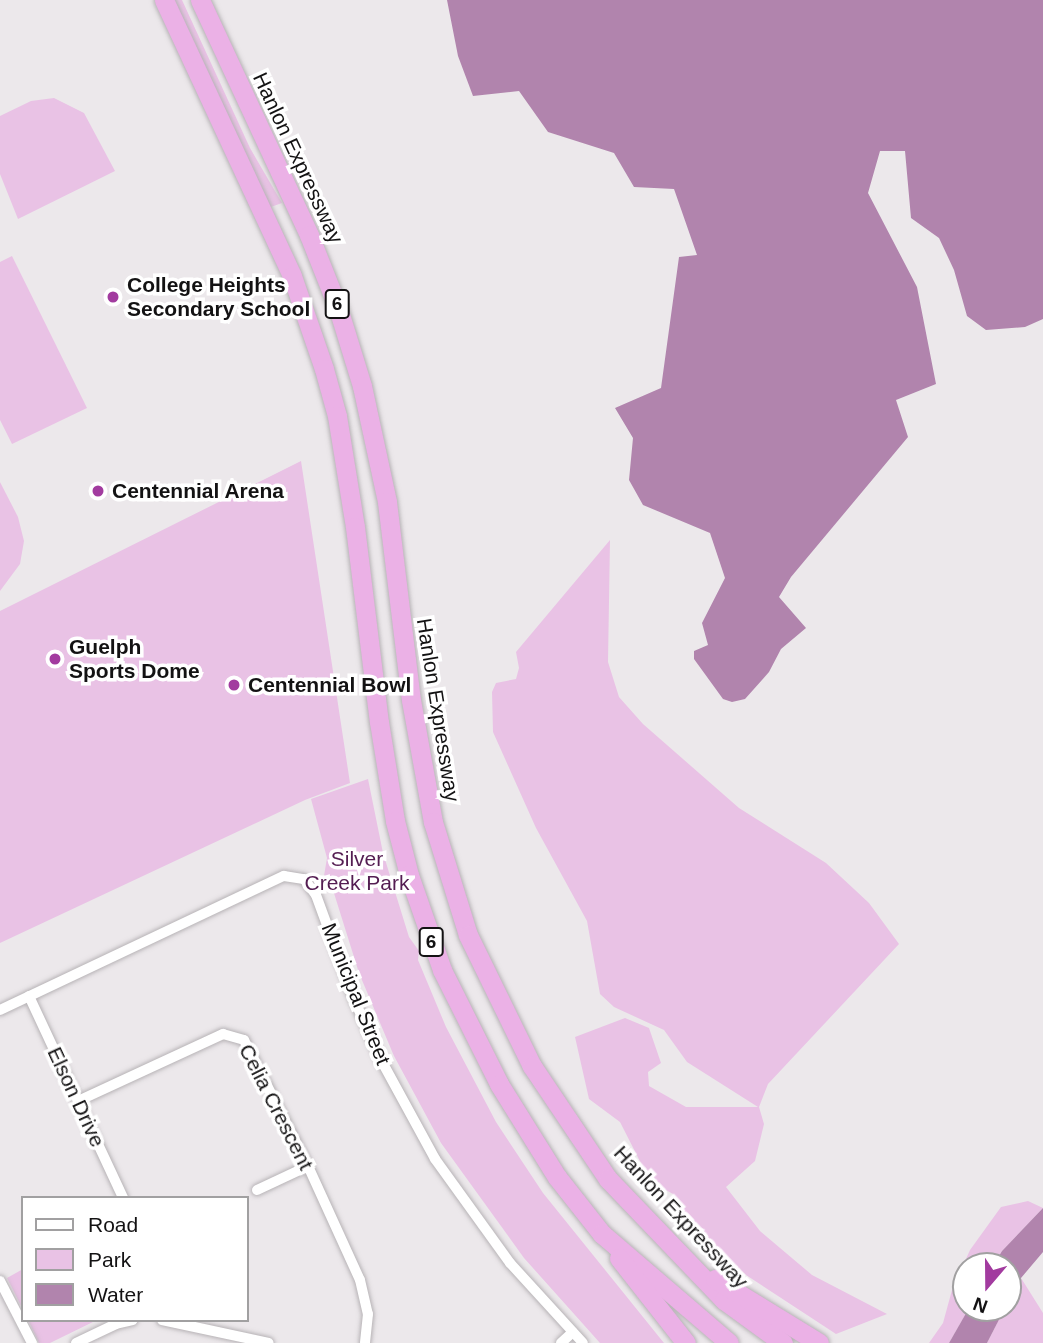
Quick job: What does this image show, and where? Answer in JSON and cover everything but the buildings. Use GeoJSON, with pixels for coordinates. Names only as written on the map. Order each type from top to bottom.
{"type":"FeatureCollection","features":[{"type":"Feature","properties":{"kind":"highway","name":"6"},"geometry":{"type":"LineString","coordinates":[[164,0],[292,276],[324,369],[337,416],[353,515],[379,722],[395,821],[425,926],[462,1014],[519,1119],[557,1177],[602,1234],[729,1343]]}},
{"type":"Feature","properties":{"kind":"highway","name":"Hanlon Expressway"},"geometry":{"type":"LineString","coordinates":[[200,0],[309,235],[338,308],[362,386],[387,502],[411,700],[433,822],[468,935],[532,1066],[607,1179],[724,1300],[783,1343]]}},
{"type":"Feature","properties":{"kind":"highway"},"geometry":{"type":"LineString","coordinates":[[602,1234],[637,1284],[686,1343]]}},
{"type":"Feature","properties":{"kind":"highway"},"geometry":{"type":"LineString","coordinates":[[688,1261],[819,1343]]}},
{"type":"Feature","properties":{"kind":"street","name":"Municipal Street"},"geometry":{"type":"LineString","coordinates":[[0,1010],[284,876],[304,878],[316,895],[354,999],[380,1058],[435,1159],[510,1263],[583,1343]]}},
{"type":"Feature","properties":{"kind":"street","name":"Elson Drive"},"geometry":{"type":"LineString","coordinates":[[29,996],[122,1196]]}},
{"type":"Feature","properties":{"kind":"street","name":"Celia Crescent"},"geometry":{"type":"LineString","coordinates":[[78,1101],[223,1034],[237,1036],[249,1046],[308,1166],[365,1292],[368,1314],[365,1343]]}},
{"type":"Feature","properties":{"kind":"street"},"geometry":{"type":"LineString","coordinates":[[257,1190],[308,1166]]}},
{"type":"Feature","properties":{"kind":"street"},"geometry":{"type":"LineString","coordinates":[[0,1281],[21,1322]]}},
{"type":"Feature","properties":{"kind":"street"},"geometry":{"type":"LineString","coordinates":[[21,1322],[32,1343]]}},
{"type":"Feature","properties":{"kind":"street"},"geometry":{"type":"LineString","coordinates":[[76,1343],[128,1322]]}},
{"type":"Feature","properties":{"kind":"street"},"geometry":{"type":"LineString","coordinates":[[171,1322],[269,1343]]}},
{"type":"Feature","properties":{"kind":"street"},"geometry":{"type":"LineString","coordinates":[[561,1343],[573,1332]]}},
{"type":"Feature","properties":{"kind":"green space"},"geometry":{"type":"Polygon","coordinates":[[[172,0],[182,0],[250,148],[282,203],[268,208],[172,0]]]}},
{"type":"Feature","properties":{"kind":"green space"},"geometry":{"type":"Polygon","coordinates":[[[54,98],[84,113],[115,171],[18,219],[0,174],[0,116],[31,101],[54,98]]]}},
{"type":"Feature","properties":{"kind":"green space"},"geometry":{"type":"Polygon","coordinates":[[[12,256],[87,408],[12,444],[0,420],[0,262],[12,256]]]}},
{"type":"Feature","properties":{"kind":"green space"},"geometry":{"type":"Polygon","coordinates":[[[301,461],[350,783],[305,800],[0,943],[0,611],[301,461]]]}},
{"type":"Feature","properties":{"kind":"green space"},"geometry":{"type":"Polygon","coordinates":[[[0,482],[18,517],[24,541],[20,564],[0,591],[0,482]]]}},
{"type":"Feature","properties":{"kind":"green space"},"geometry":{"type":"Polygon","coordinates":[[[610,540],[608,662],[619,697],[643,724],[739,808],[826,863],[869,903],[899,944],[768,1084],[759,1107],[764,1124],[755,1161],[726,1187],[760,1231],[812,1275],[887,1314],[836,1334],[746,1275],[681,1218],[673,1194],[650,1181],[620,1122],[589,1099],[575,1037],[625,1018],[649,1028],[661,1063],[648,1072],[649,1086],[686,1107],[758,1107],[687,1062],[664,1030],[614,1007],[600,994],[587,921],[536,828],[493,732],[492,692],[496,683],[516,679],[519,668],[516,652],[610,540]]]}},
{"type":"Feature","properties":{"kind":"green space","name":"Silver Creek Park"},"geometry":{"type":"Polygon","coordinates":[[[368,779],[383,853],[409,937],[419,951],[418,960],[446,1027],[496,1122],[543,1193],[664,1343],[600,1343],[524,1258],[441,1143],[394,1056],[359,973],[333,890],[324,876],[327,858],[311,799],[368,779]]]}},
{"type":"Feature","properties":{"kind":"green space"},"geometry":{"type":"Polygon","coordinates":[[[1028,1201],[1043,1208],[1001,1252],[969,1252],[970,1250],[1001,1207],[1028,1201]]]}},
{"type":"Feature","properties":{"kind":"green space"},"geometry":{"type":"Polygon","coordinates":[[[21,1270],[21,1306],[7,1278],[21,1270]]]}},
{"type":"Feature","properties":{"kind":"green space"},"geometry":{"type":"Polygon","coordinates":[[[1022,1280],[1043,1313],[1043,1343],[987,1343],[998,1322],[1022,1322],[1022,1280]]]}},
{"type":"Feature","properties":{"kind":"green space"},"geometry":{"type":"Polygon","coordinates":[[[952,1290],[952,1322],[961,1322],[949,1343],[929,1343],[943,1323],[952,1290]]]}},
{"type":"Feature","properties":{"kind":"green space"},"geometry":{"type":"Polygon","coordinates":[[[29,1322],[93,1322],[50,1343],[39,1343],[29,1322]]]}},
{"type":"Feature","properties":{"kind":"water"},"geometry":{"type":"Polygon","coordinates":[[[447,0],[1043,0],[1043,319],[1025,327],[986,330],[967,316],[954,270],[939,238],[911,218],[905,151],[880,151],[868,193],[917,287],[936,384],[896,400],[908,437],[791,577],[779,597],[806,628],[781,649],[769,672],[745,699],[732,702],[723,699],[694,659],[694,651],[708,645],[702,623],[725,578],[710,533],[643,505],[629,480],[633,438],[615,408],[661,388],[679,257],[697,255],[674,189],[634,187],[614,153],[548,132],[519,91],[473,96],[458,56],[447,0]]]}},
{"type":"Feature","properties":{"kind":"water"},"geometry":{"type":"Polygon","coordinates":[[[1043,1208],[1043,1252],[1022,1277],[1022,1252],[1002,1251],[1043,1208]]]}},
{"type":"Feature","properties":{"kind":"water"},"geometry":{"type":"Polygon","coordinates":[[[961,1322],[998,1322],[987,1343],[949,1343],[961,1322]]]}},
{"type":"Feature","properties":{"kind":"place","name":"College Heights Secondary School"},"geometry":{"type":"Point","coordinates":[113,297]}},
{"type":"Feature","properties":{"kind":"place","name":"Centennial Arena"},"geometry":{"type":"Point","coordinates":[98,491]}},
{"type":"Feature","properties":{"kind":"place","name":"Guelph Sports Dome"},"geometry":{"type":"Point","coordinates":[55,659]}},
{"type":"Feature","properties":{"kind":"place","name":"Centennial Bowl"},"geometry":{"type":"Point","coordinates":[234,685]}}]}
